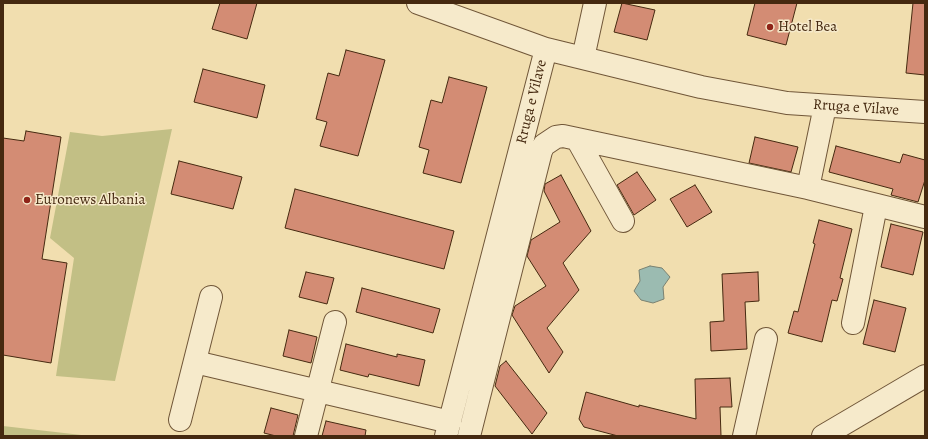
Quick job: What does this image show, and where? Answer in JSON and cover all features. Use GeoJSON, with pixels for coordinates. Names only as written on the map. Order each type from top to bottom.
{"type":"FeatureCollection","features":[{"type":"Feature","properties":{"kind":"street"},"geometry":{"type":"LineString","coordinates":[[418,3],[546,48]]}},
{"type":"Feature","properties":{"kind":"street"},"geometry":{"type":"LineString","coordinates":[[583,58],[595,3]]}},
{"type":"Feature","properties":{"kind":"street","name":"Rruga e Vilave"},"geometry":{"type":"LineString","coordinates":[[448,429],[546,48],[747,96],[825,106],[925,112]]}},
{"type":"Feature","properties":{"kind":"street"},"geometry":{"type":"LineString","coordinates":[[808,188],[825,106]]}},
{"type":"Feature","properties":{"kind":"street"},"geometry":{"type":"LineString","coordinates":[[469,436],[541,151],[544,145],[556,137],[563,136],[808,188],[925,217]]}},
{"type":"Feature","properties":{"kind":"street"},"geometry":{"type":"LineString","coordinates":[[577,139],[623,221]]}},
{"type":"Feature","properties":{"kind":"street"},"geometry":{"type":"LineString","coordinates":[[853,323],[876,206]]}},
{"type":"Feature","properties":{"kind":"street"},"geometry":{"type":"LineString","coordinates":[[180,420],[211,296]]}},
{"type":"Feature","properties":{"kind":"street"},"geometry":{"type":"LineString","coordinates":[[306,436],[335,322]]}},
{"type":"Feature","properties":{"kind":"street"},"geometry":{"type":"LineString","coordinates":[[744,436],[766,340]]}},
{"type":"Feature","properties":{"kind":"street"},"geometry":{"type":"LineString","coordinates":[[195,362],[317,392],[448,429]]}},
{"type":"Feature","properties":{"kind":"street"},"geometry":{"type":"LineString","coordinates":[[823,436],[925,376]]}},
{"type":"Feature","properties":{"kind":"shaded area"},"geometry":{"type":"Polygon","coordinates":[[[172,129],[115,381],[56,376],[74,258],[50,238],[70,132],[102,136],[172,129]]]}},
{"type":"Feature","properties":{"kind":"shaded area"},"geometry":{"type":"Polygon","coordinates":[[[3,426],[90,436],[3,436],[3,426]]]}},
{"type":"Feature","properties":{"kind":"water"},"geometry":{"type":"Polygon","coordinates":[[[650,266],[662,268],[670,277],[663,287],[664,299],[653,303],[641,300],[634,291],[640,281],[639,270],[650,266]]]}},
{"type":"Feature","properties":{"kind":"building"},"geometry":{"type":"Polygon","coordinates":[[[220,3],[257,3],[247,39],[212,29],[220,3]]]}},
{"type":"Feature","properties":{"kind":"building"},"geometry":{"type":"Polygon","coordinates":[[[622,3],[655,10],[647,40],[614,32],[622,3]]]}},
{"type":"Feature","properties":{"kind":"building","name":"Hotel Bea"},"geometry":{"type":"Polygon","coordinates":[[[755,3],[797,3],[786,45],[747,35],[755,3]]]}},
{"type":"Feature","properties":{"kind":"building"},"geometry":{"type":"Polygon","coordinates":[[[913,3],[925,3],[925,75],[906,73],[913,3]]]}},
{"type":"Feature","properties":{"kind":"building"},"geometry":{"type":"Polygon","coordinates":[[[346,50],[385,60],[358,156],[320,146],[327,122],[316,119],[328,73],[339,76],[346,50]]]}},
{"type":"Feature","properties":{"kind":"building"},"geometry":{"type":"Polygon","coordinates":[[[203,69],[265,85],[257,118],[194,102],[203,69]]]}},
{"type":"Feature","properties":{"kind":"building"},"geometry":{"type":"Polygon","coordinates":[[[449,77],[487,87],[461,183],[423,173],[429,150],[419,147],[431,100],[442,103],[449,77]]]}},
{"type":"Feature","properties":{"kind":"building","name":"Euronews Albania"},"geometry":{"type":"Polygon","coordinates":[[[26,131],[61,137],[42,259],[67,263],[51,363],[3,355],[3,138],[24,141],[26,131]]]}},
{"type":"Feature","properties":{"kind":"building"},"geometry":{"type":"Polygon","coordinates":[[[755,137],[798,147],[791,172],[749,163],[755,137]]]}},
{"type":"Feature","properties":{"kind":"building"},"geometry":{"type":"Polygon","coordinates":[[[836,146],[900,163],[903,154],[925,160],[925,180],[918,202],[891,195],[893,189],[829,172],[836,146]]]}},
{"type":"Feature","properties":{"kind":"building"},"geometry":{"type":"Polygon","coordinates":[[[179,161],[242,177],[233,209],[171,194],[179,161]]]}},
{"type":"Feature","properties":{"kind":"building"},"geometry":{"type":"Polygon","coordinates":[[[637,172],[656,200],[634,215],[617,185],[637,172]]]}},
{"type":"Feature","properties":{"kind":"building"},"geometry":{"type":"Polygon","coordinates":[[[561,175],[591,231],[563,263],[579,290],[547,328],[563,352],[549,373],[512,315],[515,306],[546,286],[527,256],[531,240],[560,222],[544,191],[545,184],[561,175]]]}},
{"type":"Feature","properties":{"kind":"building"},"geometry":{"type":"Polygon","coordinates":[[[695,185],[712,212],[687,227],[670,199],[695,185]]]}},
{"type":"Feature","properties":{"kind":"building"},"geometry":{"type":"Polygon","coordinates":[[[295,189],[454,231],[444,269],[285,228],[295,189]]]}},
{"type":"Feature","properties":{"kind":"building"},"geometry":{"type":"Polygon","coordinates":[[[819,220],[852,229],[840,278],[843,279],[837,301],[832,300],[822,342],[788,333],[794,311],[798,312],[815,244],[813,243],[819,220]]]}},
{"type":"Feature","properties":{"kind":"building"},"geometry":{"type":"Polygon","coordinates":[[[891,224],[923,232],[913,275],[881,267],[891,224]]]}},
{"type":"Feature","properties":{"kind":"building"},"geometry":{"type":"Polygon","coordinates":[[[306,272],[334,278],[327,304],[299,297],[306,272]]]}},
{"type":"Feature","properties":{"kind":"building"},"geometry":{"type":"Polygon","coordinates":[[[758,272],[759,301],[745,302],[747,349],[711,351],[710,322],[724,321],[722,274],[758,272]]]}},
{"type":"Feature","properties":{"kind":"building"},"geometry":{"type":"Polygon","coordinates":[[[362,288],[440,309],[433,333],[356,312],[362,288]]]}},
{"type":"Feature","properties":{"kind":"building"},"geometry":{"type":"Polygon","coordinates":[[[874,300],[906,308],[895,352],[863,344],[874,300]]]}},
{"type":"Feature","properties":{"kind":"building"},"geometry":{"type":"Polygon","coordinates":[[[289,330],[317,337],[311,363],[283,356],[289,330]]]}},
{"type":"Feature","properties":{"kind":"building"},"geometry":{"type":"Polygon","coordinates":[[[346,344],[397,357],[397,354],[425,360],[419,386],[369,374],[368,377],[340,370],[346,344]]]}},
{"type":"Feature","properties":{"kind":"building"},"geometry":{"type":"Polygon","coordinates":[[[506,361],[547,413],[532,434],[495,386],[500,366],[506,361]]]}},
{"type":"Feature","properties":{"kind":"building"},"geometry":{"type":"Polygon","coordinates":[[[730,378],[732,407],[720,407],[721,436],[618,436],[584,427],[579,419],[586,392],[639,407],[639,405],[696,419],[695,379],[730,378]]]}},
{"type":"Feature","properties":{"kind":"building"},"geometry":{"type":"Polygon","coordinates":[[[271,408],[298,415],[293,436],[276,436],[264,433],[271,408]]]}},
{"type":"Feature","properties":{"kind":"building"},"geometry":{"type":"Polygon","coordinates":[[[326,421],[366,430],[365,436],[322,436],[326,421]]]}},
{"type":"Feature","properties":{"kind":"place","name":"Hotel Bea"},"geometry":{"type":"Point","coordinates":[770,27]}},
{"type":"Feature","properties":{"kind":"place","name":"Euronews Albania"},"geometry":{"type":"Point","coordinates":[27,200]}}]}
